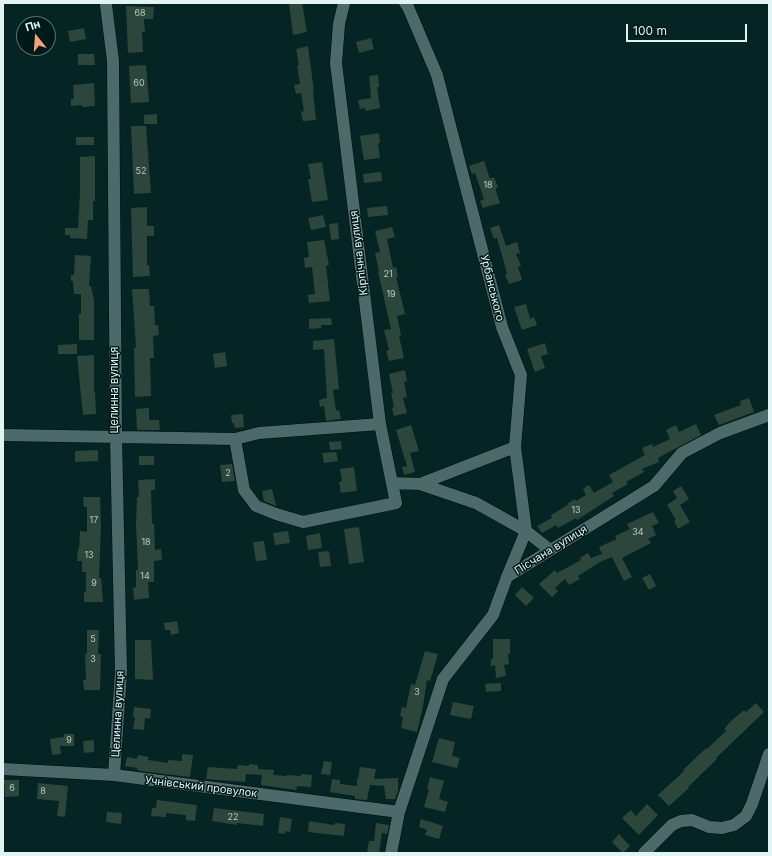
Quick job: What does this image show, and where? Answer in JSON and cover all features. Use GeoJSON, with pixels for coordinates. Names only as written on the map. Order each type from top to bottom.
{"type":"FeatureCollection","features":[{"type":"Feature","properties":{"kind":"street","name":"Кiрпiчна вулиця"},"geometry":{"type":"LineString","coordinates":[[235,439],[244,490],[256,506],[276,514],[303,522],[396,503],[380,424],[336,63],[339,24],[344,3]]}},
{"type":"Feature","properties":{"kind":"street","name":"Урбанського"},"geometry":{"type":"LineString","coordinates":[[405,3],[437,75],[502,327],[521,375],[515,448],[526,531],[507,577]]}},
{"type":"Feature","properties":{"kind":"street","name":"Целинна вулиця"},"geometry":{"type":"LineString","coordinates":[[106,5],[113,61],[116,437],[121,672],[114,775]]}},
{"type":"Feature","properties":{"kind":"street","name":"Пiсчана вулиця"},"geometry":{"type":"LineString","coordinates":[[391,853],[399,812],[443,679],[493,615],[507,577],[654,486],[682,453],[720,433],[769,415]]}},
{"type":"Feature","properties":{"kind":"street"},"geometry":{"type":"LineString","coordinates":[[3,435],[235,439],[258,433],[380,424]]}},
{"type":"Feature","properties":{"kind":"street"},"geometry":{"type":"LineString","coordinates":[[420,484],[515,448]]}},
{"type":"Feature","properties":{"kind":"street"},"geometry":{"type":"LineString","coordinates":[[392,483],[420,484],[476,503],[526,531],[550,550]]}},
{"type":"Feature","properties":{"kind":"street"},"geometry":{"type":"LineString","coordinates":[[644,853],[672,826],[681,821],[692,820],[709,826],[722,828],[734,825],[746,816],[752,804],[769,754]]}},
{"type":"Feature","properties":{"kind":"street","name":"Учнівський провулок"},"geometry":{"type":"LineString","coordinates":[[3,769],[114,775],[399,812]]}},
{"type":"Feature","properties":{"kind":"building"},"geometry":{"type":"Polygon","coordinates":[[[289,3],[302,3],[307,32],[293,35],[289,3]]]}},
{"type":"Feature","properties":{"kind":"building"},"geometry":{"type":"Polygon","coordinates":[[[126,6],[154,7],[153,19],[144,19],[145,32],[142,32],[143,52],[128,53],[126,6]]]}},
{"type":"Feature","properties":{"kind":"building"},"geometry":{"type":"Polygon","coordinates":[[[84,28],[86,39],[70,42],[68,31],[84,28]]]}},
{"type":"Feature","properties":{"kind":"building"},"geometry":{"type":"Polygon","coordinates":[[[371,38],[374,49],[359,53],[356,42],[371,38]]]}},
{"type":"Feature","properties":{"kind":"building"},"geometry":{"type":"Polygon","coordinates":[[[308,46],[316,120],[303,121],[301,112],[304,111],[301,93],[296,94],[294,85],[300,84],[296,49],[308,46]]]}},
{"type":"Feature","properties":{"kind":"building"},"geometry":{"type":"Polygon","coordinates":[[[78,54],[94,54],[95,65],[78,65],[78,54]]]}},
{"type":"Feature","properties":{"kind":"building"},"geometry":{"type":"Polygon","coordinates":[[[146,65],[149,102],[131,103],[129,66],[146,65]]]}},
{"type":"Feature","properties":{"kind":"building"},"geometry":{"type":"Polygon","coordinates":[[[378,75],[379,87],[377,87],[380,108],[365,111],[365,108],[360,109],[358,100],[371,98],[369,76],[378,75]]]}},
{"type":"Feature","properties":{"kind":"building"},"geometry":{"type":"Polygon","coordinates":[[[94,83],[95,106],[71,106],[71,99],[74,99],[73,85],[94,83]]]}},
{"type":"Feature","properties":{"kind":"building"},"geometry":{"type":"Polygon","coordinates":[[[157,114],[157,124],[144,124],[144,115],[157,114]]]}},
{"type":"Feature","properties":{"kind":"building"},"geometry":{"type":"Polygon","coordinates":[[[131,126],[146,126],[151,193],[134,194],[131,126]]]}},
{"type":"Feature","properties":{"kind":"building"},"geometry":{"type":"Polygon","coordinates":[[[379,133],[380,143],[378,143],[380,158],[364,160],[360,136],[379,133]]]}},
{"type":"Feature","properties":{"kind":"building"},"geometry":{"type":"Polygon","coordinates":[[[76,137],[94,137],[94,145],[76,145],[76,137]]]}},
{"type":"Feature","properties":{"kind":"building"},"geometry":{"type":"Polygon","coordinates":[[[95,156],[95,201],[93,201],[93,220],[88,220],[87,239],[70,238],[70,235],[65,235],[65,228],[78,228],[80,157],[95,156]]]}},
{"type":"Feature","properties":{"kind":"building"},"geometry":{"type":"Polygon","coordinates":[[[484,161],[490,179],[494,177],[498,187],[496,188],[496,191],[500,203],[483,208],[480,201],[484,199],[475,173],[472,174],[469,166],[484,161]]]}},
{"type":"Feature","properties":{"kind":"building"},"geometry":{"type":"Polygon","coordinates":[[[322,162],[328,200],[312,202],[308,179],[311,179],[308,164],[322,162]]]}},
{"type":"Feature","properties":{"kind":"building"},"geometry":{"type":"Polygon","coordinates":[[[381,172],[382,181],[364,183],[363,174],[381,172]]]}},
{"type":"Feature","properties":{"kind":"building"},"geometry":{"type":"Polygon","coordinates":[[[387,206],[388,215],[368,217],[367,208],[387,206]]]}},
{"type":"Feature","properties":{"kind":"building"},"geometry":{"type":"Polygon","coordinates":[[[147,207],[147,226],[154,226],[154,236],[147,236],[147,265],[149,265],[150,276],[133,277],[131,208],[147,207]]]}},
{"type":"Feature","properties":{"kind":"building"},"geometry":{"type":"Polygon","coordinates":[[[323,215],[326,227],[311,230],[308,218],[323,215]]]}},
{"type":"Feature","properties":{"kind":"building"},"geometry":{"type":"Polygon","coordinates":[[[338,223],[339,239],[331,240],[329,224],[338,223]]]}},
{"type":"Feature","properties":{"kind":"building"},"geometry":{"type":"Polygon","coordinates":[[[499,225],[506,246],[517,242],[520,253],[516,254],[521,266],[518,267],[522,280],[509,284],[505,275],[507,274],[497,238],[494,239],[490,228],[499,225]]]}},
{"type":"Feature","properties":{"kind":"building"},"geometry":{"type":"Polygon","coordinates":[[[392,227],[395,237],[387,239],[393,268],[396,267],[398,277],[396,277],[405,314],[397,316],[401,336],[399,336],[404,358],[389,361],[386,351],[389,350],[384,330],[391,329],[378,272],[375,253],[380,252],[375,231],[392,227]]]}},
{"type":"Feature","properties":{"kind":"building"},"geometry":{"type":"Polygon","coordinates":[[[324,240],[329,265],[326,266],[330,301],[309,303],[308,295],[315,294],[312,267],[305,268],[304,258],[309,257],[307,242],[324,240]]]}},
{"type":"Feature","properties":{"kind":"building"},"geometry":{"type":"Polygon","coordinates":[[[75,255],[91,256],[89,286],[91,286],[94,300],[94,340],[79,340],[81,294],[74,294],[73,281],[71,281],[71,275],[74,275],[75,255]]]}},
{"type":"Feature","properties":{"kind":"building"},"geometry":{"type":"Polygon","coordinates":[[[132,289],[149,289],[150,306],[154,306],[155,325],[158,325],[159,335],[153,336],[154,358],[150,358],[151,396],[135,397],[134,348],[136,347],[132,289]]]}},
{"type":"Feature","properties":{"kind":"building"},"geometry":{"type":"Polygon","coordinates":[[[526,304],[530,319],[534,317],[537,325],[522,330],[514,307],[526,304]]]}},
{"type":"Feature","properties":{"kind":"building"},"geometry":{"type":"Polygon","coordinates":[[[331,318],[332,325],[321,325],[321,328],[309,329],[309,319],[331,318]]]}},
{"type":"Feature","properties":{"kind":"building"},"geometry":{"type":"Polygon","coordinates":[[[334,339],[339,389],[333,390],[336,411],[339,410],[341,419],[326,421],[324,406],[320,407],[319,400],[327,398],[324,349],[313,350],[313,341],[334,339]]]}},
{"type":"Feature","properties":{"kind":"building"},"geometry":{"type":"Polygon","coordinates":[[[545,343],[548,354],[541,356],[545,368],[535,372],[527,349],[545,343]]]}},
{"type":"Feature","properties":{"kind":"building"},"geometry":{"type":"Polygon","coordinates":[[[77,344],[77,354],[58,354],[58,345],[77,344]]]}},
{"type":"Feature","properties":{"kind":"building"},"geometry":{"type":"Polygon","coordinates":[[[225,352],[227,366],[215,368],[213,354],[225,352]]]}},
{"type":"Feature","properties":{"kind":"building"},"geometry":{"type":"Polygon","coordinates":[[[94,355],[94,392],[96,414],[83,415],[77,356],[94,355]]]}},
{"type":"Feature","properties":{"kind":"building"},"geometry":{"type":"Polygon","coordinates":[[[405,370],[407,381],[404,382],[407,397],[403,398],[407,413],[394,416],[391,393],[393,393],[389,374],[405,370]]]}},
{"type":"Feature","properties":{"kind":"building"},"geometry":{"type":"Polygon","coordinates":[[[749,398],[754,412],[719,425],[714,415],[741,405],[740,401],[749,398]]]}},
{"type":"Feature","properties":{"kind":"building"},"geometry":{"type":"Polygon","coordinates":[[[149,408],[149,420],[159,420],[160,430],[137,430],[136,409],[149,408]]]}},
{"type":"Feature","properties":{"kind":"building"},"geometry":{"type":"Polygon","coordinates":[[[243,414],[244,427],[235,428],[234,423],[232,423],[231,415],[243,414]]]}},
{"type":"Feature","properties":{"kind":"building"},"geometry":{"type":"Polygon","coordinates":[[[696,424],[701,435],[658,458],[659,462],[642,469],[644,472],[626,482],[628,484],[612,493],[614,496],[577,520],[576,518],[558,528],[556,525],[542,533],[537,526],[552,518],[551,515],[568,505],[567,504],[586,495],[583,489],[589,485],[594,493],[613,482],[609,475],[645,455],[642,448],[652,444],[653,447],[670,439],[666,430],[676,425],[679,432],[696,424]]]}},
{"type":"Feature","properties":{"kind":"building"},"geometry":{"type":"Polygon","coordinates":[[[411,425],[419,451],[410,453],[415,472],[404,475],[402,467],[407,466],[396,430],[411,425]]]}},
{"type":"Feature","properties":{"kind":"building"},"geometry":{"type":"Polygon","coordinates":[[[341,441],[342,449],[330,450],[329,442],[341,441]]]}},
{"type":"Feature","properties":{"kind":"building"},"geometry":{"type":"Polygon","coordinates":[[[98,450],[98,461],[75,462],[75,451],[98,450]]]}},
{"type":"Feature","properties":{"kind":"building"},"geometry":{"type":"Polygon","coordinates":[[[336,452],[338,461],[324,463],[322,453],[336,452]]]}},
{"type":"Feature","properties":{"kind":"building"},"geometry":{"type":"Polygon","coordinates":[[[139,456],[154,456],[154,465],[139,465],[139,456]]]}},
{"type":"Feature","properties":{"kind":"building"},"geometry":{"type":"Polygon","coordinates":[[[232,464],[235,481],[222,482],[220,465],[232,464]]]}},
{"type":"Feature","properties":{"kind":"building"},"geometry":{"type":"Polygon","coordinates":[[[354,467],[357,491],[341,493],[339,482],[342,481],[340,469],[354,467]]]}},
{"type":"Feature","properties":{"kind":"building"},"geometry":{"type":"Polygon","coordinates":[[[155,479],[155,490],[151,490],[152,524],[154,523],[155,550],[161,549],[162,560],[154,561],[154,582],[148,582],[149,598],[134,600],[133,588],[136,587],[136,570],[138,570],[136,524],[137,497],[139,497],[138,480],[155,479]]]}},
{"type":"Feature","properties":{"kind":"building"},"geometry":{"type":"Polygon","coordinates":[[[681,486],[689,499],[680,505],[690,522],[678,529],[674,521],[676,520],[667,505],[677,498],[673,491],[681,486]]]}},
{"type":"Feature","properties":{"kind":"building"},"geometry":{"type":"Polygon","coordinates":[[[272,489],[276,506],[264,501],[262,491],[272,489]]]}},
{"type":"Feature","properties":{"kind":"building"},"geometry":{"type":"Polygon","coordinates":[[[83,497],[100,497],[101,527],[99,578],[101,578],[103,602],[84,602],[84,592],[86,592],[86,572],[82,572],[82,561],[77,561],[80,531],[87,532],[87,507],[84,507],[83,497]]]}},
{"type":"Feature","properties":{"kind":"building"},"geometry":{"type":"Polygon","coordinates":[[[653,512],[659,523],[652,526],[656,535],[648,539],[651,543],[622,558],[632,577],[624,581],[612,557],[600,562],[578,576],[580,579],[569,585],[565,579],[555,588],[558,591],[552,597],[539,584],[555,570],[557,573],[581,560],[580,558],[588,553],[591,558],[602,554],[599,547],[617,539],[615,536],[630,529],[627,524],[653,512]]]}},
{"type":"Feature","properties":{"kind":"building"},"geometry":{"type":"Polygon","coordinates":[[[359,527],[364,562],[349,564],[344,529],[359,527]]]}},
{"type":"Feature","properties":{"kind":"building"},"geometry":{"type":"Polygon","coordinates":[[[288,531],[290,543],[275,545],[273,533],[288,531]]]}},
{"type":"Feature","properties":{"kind":"building"},"geometry":{"type":"Polygon","coordinates":[[[320,533],[322,548],[308,550],[306,536],[320,533]]]}},
{"type":"Feature","properties":{"kind":"building"},"geometry":{"type":"Polygon","coordinates":[[[264,541],[267,560],[256,561],[253,542],[264,541]]]}},
{"type":"Feature","properties":{"kind":"building"},"geometry":{"type":"Polygon","coordinates":[[[329,551],[331,566],[320,567],[318,552],[329,551]]]}},
{"type":"Feature","properties":{"kind":"building"},"geometry":{"type":"Polygon","coordinates":[[[650,574],[656,586],[649,590],[642,578],[650,574]]]}},
{"type":"Feature","properties":{"kind":"building"},"geometry":{"type":"Polygon","coordinates":[[[522,587],[534,598],[526,606],[515,595],[522,587]]]}},
{"type":"Feature","properties":{"kind":"building"},"geometry":{"type":"Polygon","coordinates":[[[177,621],[179,633],[171,635],[170,630],[165,630],[164,623],[177,621]]]}},
{"type":"Feature","properties":{"kind":"building"},"geometry":{"type":"Polygon","coordinates":[[[87,630],[99,630],[98,654],[101,654],[100,690],[84,690],[83,680],[86,680],[85,654],[87,654],[87,630]]]}},
{"type":"Feature","properties":{"kind":"building"},"geometry":{"type":"Polygon","coordinates":[[[493,639],[510,639],[510,654],[508,654],[509,664],[504,665],[506,676],[496,678],[495,665],[491,666],[491,659],[493,659],[493,639]]]}},
{"type":"Feature","properties":{"kind":"building"},"geometry":{"type":"Polygon","coordinates":[[[135,640],[151,640],[153,680],[135,679],[135,640]]]}},
{"type":"Feature","properties":{"kind":"building"},"geometry":{"type":"Polygon","coordinates":[[[425,651],[438,654],[430,681],[427,680],[417,732],[401,728],[403,717],[400,716],[402,707],[406,708],[411,684],[415,685],[425,651]]]}},
{"type":"Feature","properties":{"kind":"building"},"geometry":{"type":"Polygon","coordinates":[[[501,683],[501,691],[486,692],[485,684],[501,683]]]}},
{"type":"Feature","properties":{"kind":"building"},"geometry":{"type":"Polygon","coordinates":[[[453,702],[474,706],[471,719],[450,715],[453,702]]]}},
{"type":"Feature","properties":{"kind":"building"},"geometry":{"type":"Polygon","coordinates":[[[756,703],[764,712],[716,758],[717,759],[688,787],[689,788],[669,806],[658,795],[706,748],[707,749],[726,731],[724,729],[731,721],[744,710],[746,712],[756,703]]]}},
{"type":"Feature","properties":{"kind":"building"},"geometry":{"type":"Polygon","coordinates":[[[134,707],[151,709],[150,719],[145,718],[144,730],[133,729],[135,718],[133,717],[134,707]]]}},
{"type":"Feature","properties":{"kind":"building"},"geometry":{"type":"Polygon","coordinates":[[[64,734],[74,734],[74,746],[60,746],[61,754],[52,755],[50,739],[64,737],[64,734]]]}},
{"type":"Feature","properties":{"kind":"building"},"geometry":{"type":"Polygon","coordinates":[[[439,738],[455,742],[452,756],[460,758],[457,768],[432,762],[439,738]]]}},
{"type":"Feature","properties":{"kind":"building"},"geometry":{"type":"Polygon","coordinates":[[[94,740],[94,752],[84,753],[83,741],[94,740]]]}},
{"type":"Feature","properties":{"kind":"building"},"geometry":{"type":"Polygon","coordinates":[[[182,754],[193,755],[190,777],[140,771],[137,770],[137,768],[125,766],[127,757],[137,759],[138,755],[149,757],[148,760],[168,763],[168,760],[182,761],[182,754]]]}},
{"type":"Feature","properties":{"kind":"building"},"geometry":{"type":"Polygon","coordinates":[[[324,761],[332,762],[330,775],[321,774],[324,761]]]}},
{"type":"Feature","properties":{"kind":"building"},"geometry":{"type":"Polygon","coordinates":[[[249,764],[258,765],[258,769],[274,770],[273,775],[312,775],[311,787],[297,786],[296,790],[261,785],[262,775],[246,774],[245,782],[206,779],[208,767],[237,769],[238,765],[249,766],[249,764]]]}},
{"type":"Feature","properties":{"kind":"building"},"geometry":{"type":"Polygon","coordinates":[[[360,767],[376,769],[374,779],[398,778],[398,791],[395,799],[386,799],[384,786],[370,785],[367,800],[355,799],[355,796],[330,792],[332,779],[340,780],[340,784],[357,786],[360,767]]]}},
{"type":"Feature","properties":{"kind":"building"},"geometry":{"type":"Polygon","coordinates":[[[430,777],[444,781],[439,799],[448,802],[445,812],[424,807],[429,789],[427,789],[430,777]]]}},
{"type":"Feature","properties":{"kind":"building"},"geometry":{"type":"Polygon","coordinates":[[[4,780],[19,780],[19,796],[5,797],[4,780]]]}},
{"type":"Feature","properties":{"kind":"building"},"geometry":{"type":"Polygon","coordinates":[[[38,783],[68,786],[65,817],[57,816],[59,801],[37,799],[38,783]]]}},
{"type":"Feature","properties":{"kind":"building"},"geometry":{"type":"Polygon","coordinates":[[[157,800],[197,805],[195,821],[186,820],[186,815],[166,813],[166,817],[151,816],[152,808],[156,808],[157,800]]]}},
{"type":"Feature","properties":{"kind":"building"},"geometry":{"type":"Polygon","coordinates":[[[647,804],[658,815],[639,835],[622,818],[631,810],[636,816],[647,804]]]}},
{"type":"Feature","properties":{"kind":"building"},"geometry":{"type":"Polygon","coordinates":[[[214,808],[264,814],[263,826],[237,823],[237,825],[212,821],[214,808]]]}},
{"type":"Feature","properties":{"kind":"building"},"geometry":{"type":"Polygon","coordinates":[[[107,812],[122,813],[121,824],[106,822],[107,812]]]}},
{"type":"Feature","properties":{"kind":"building"},"geometry":{"type":"Polygon","coordinates":[[[280,817],[292,819],[290,832],[285,831],[285,834],[278,833],[280,817]]]}},
{"type":"Feature","properties":{"kind":"building"},"geometry":{"type":"Polygon","coordinates":[[[421,819],[443,826],[439,839],[425,835],[427,830],[419,827],[421,819]]]}},
{"type":"Feature","properties":{"kind":"building"},"geometry":{"type":"Polygon","coordinates":[[[309,821],[334,825],[335,823],[345,824],[344,836],[308,832],[309,821]]]}},
{"type":"Feature","properties":{"kind":"building"},"geometry":{"type":"Polygon","coordinates":[[[376,823],[389,825],[387,834],[382,833],[379,853],[367,853],[369,841],[374,841],[376,823]]]}},
{"type":"Feature","properties":{"kind":"building"},"geometry":{"type":"Polygon","coordinates":[[[619,834],[630,846],[623,853],[612,842],[619,834]]]}}]}
